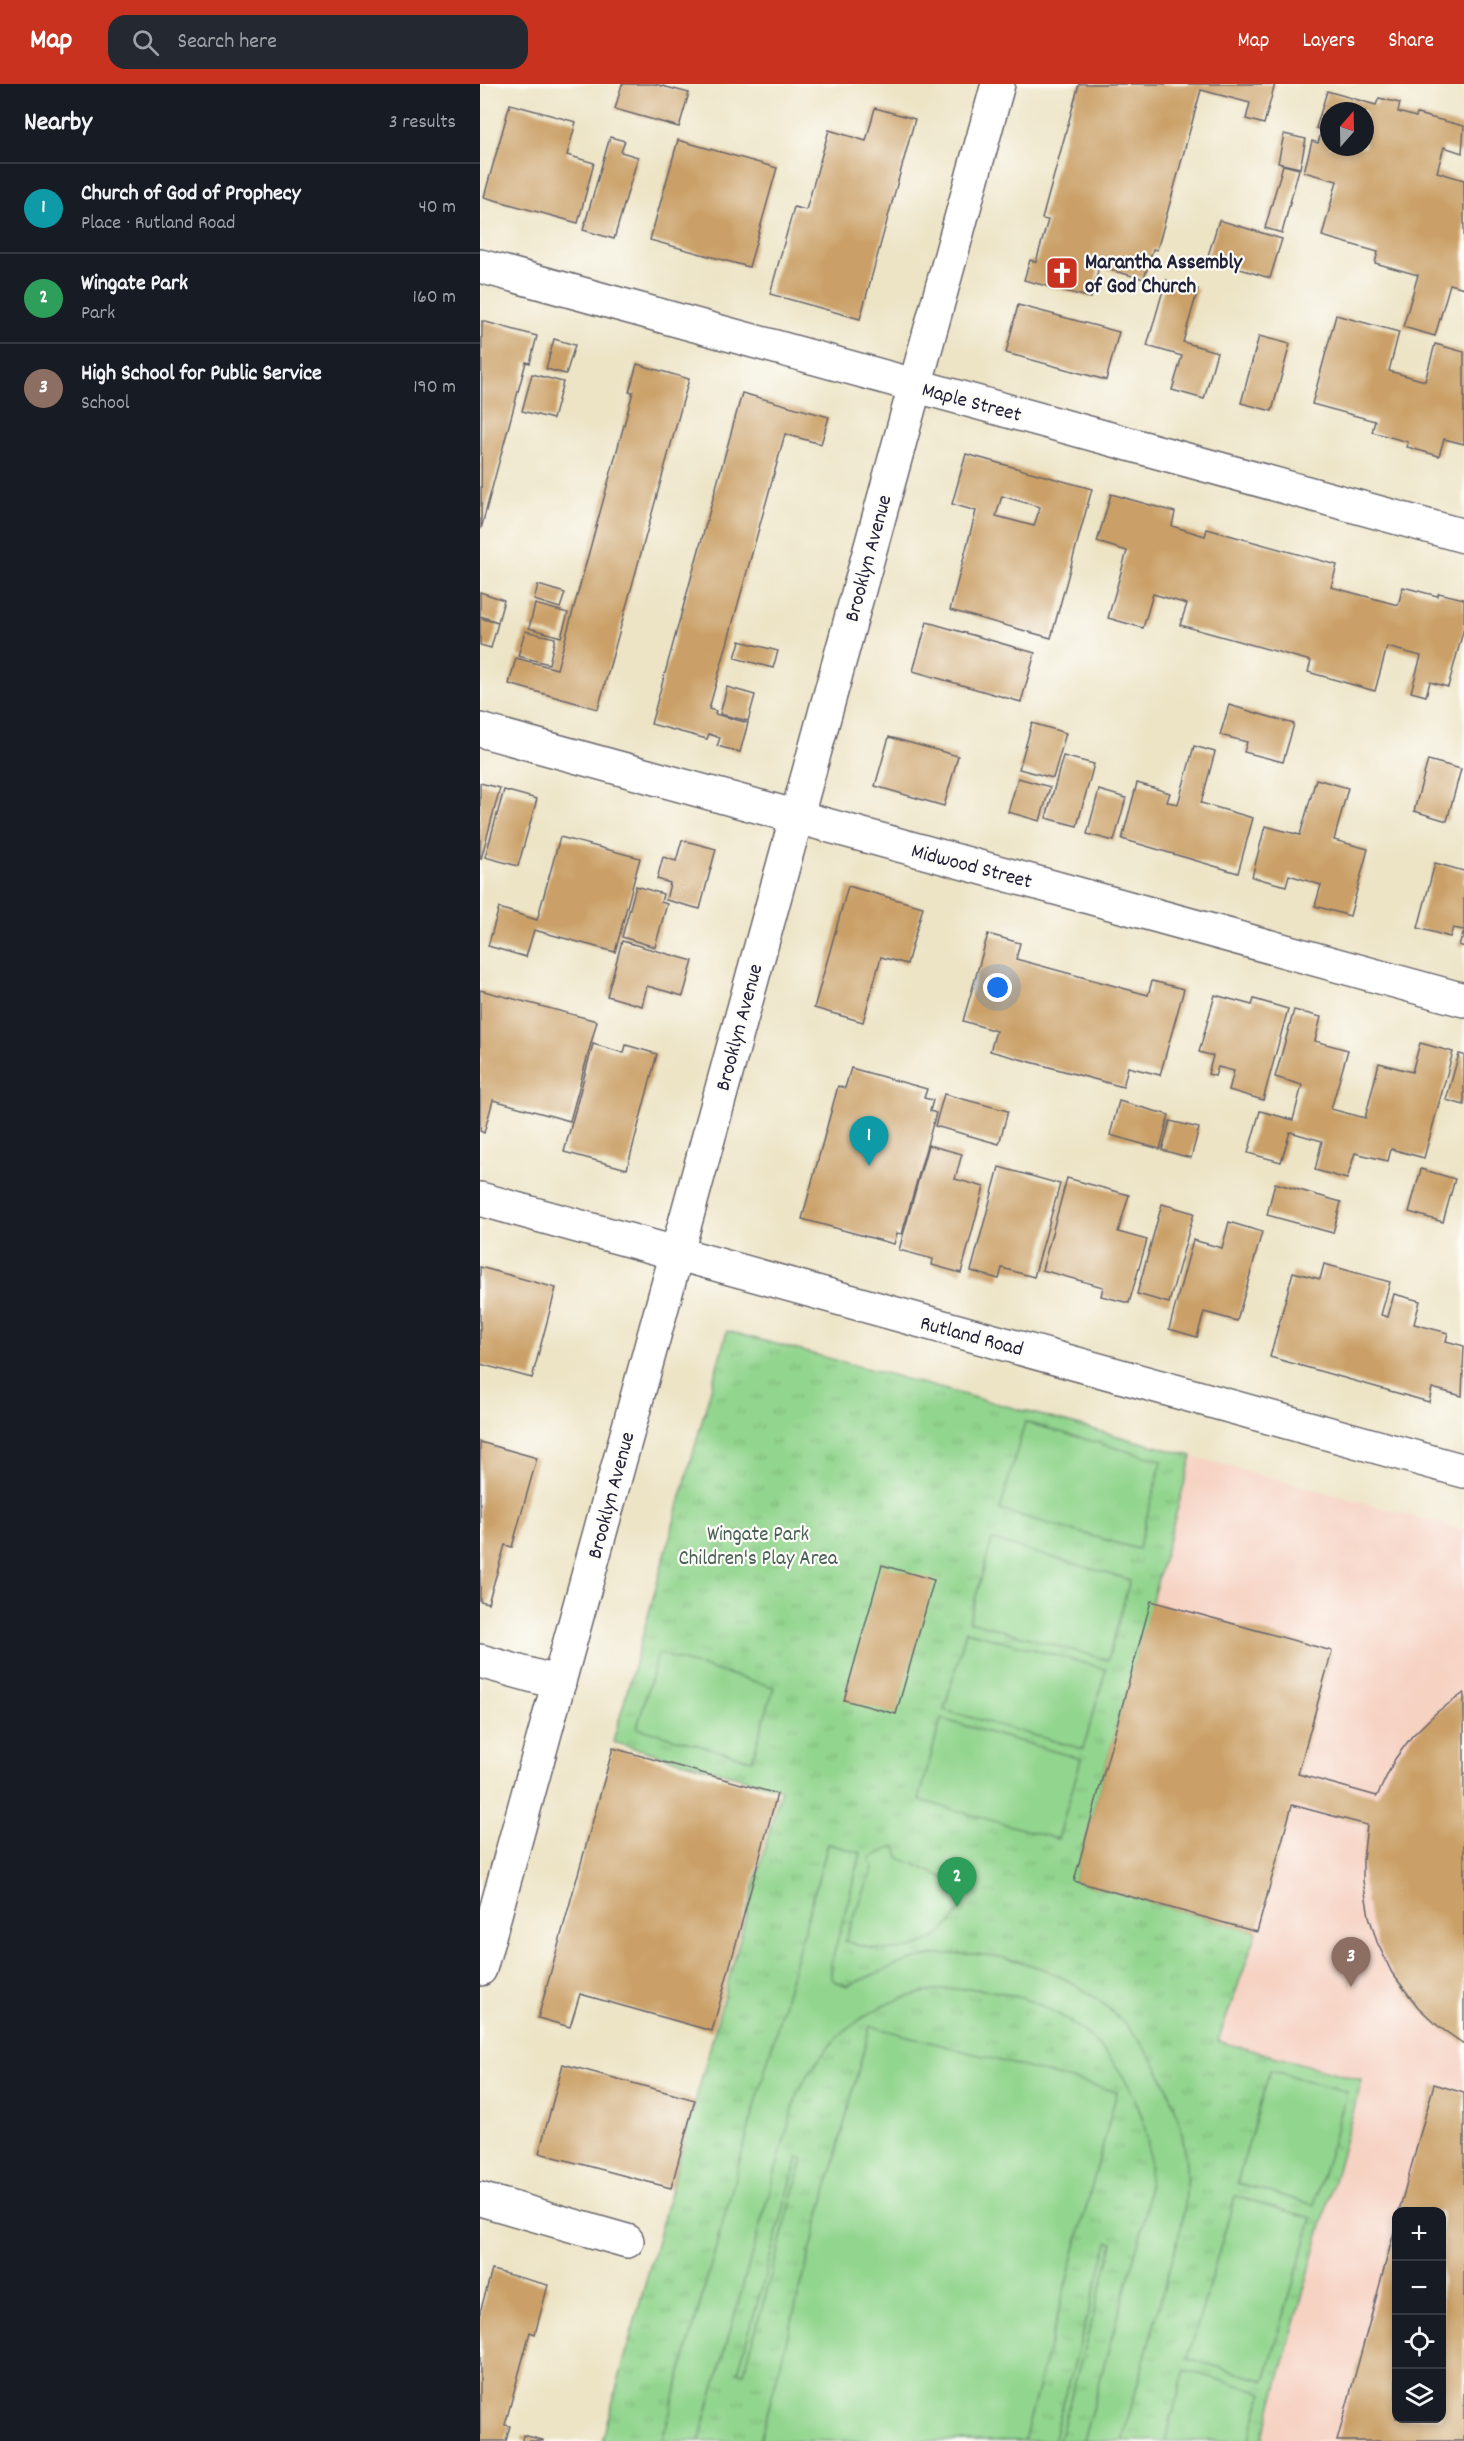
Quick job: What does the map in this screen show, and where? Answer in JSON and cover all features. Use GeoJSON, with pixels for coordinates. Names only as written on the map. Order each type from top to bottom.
{"type":"FeatureCollection","features":[{"type":"Feature","properties":{"kind":"street","name":"Brooklyn Avenue"},"geometry":{"type":"LineString","coordinates":[[480,1969],[998,84]]}},
{"type":"Feature","properties":{"kind":"street","name":"Maple Street"},"geometry":{"type":"LineString","coordinates":[[480,266],[1464,536]]}},
{"type":"Feature","properties":{"kind":"street","name":"Midwood Street"},"geometry":{"type":"LineString","coordinates":[[480,730],[1464,1000]]}},
{"type":"Feature","properties":{"kind":"street","name":"Rutland Road"},"geometry":{"type":"LineString","coordinates":[[480,1199],[1464,1471]]}},
{"type":"Feature","properties":{"kind":"street"},"geometry":{"type":"LineString","coordinates":[[480,1661],[559,1683]]}},
{"type":"Feature","properties":{"kind":"street"},"geometry":{"type":"LineString","coordinates":[[480,2199],[627,2241]]}},
{"type":"Feature","properties":{"kind":"shaded area"},"geometry":{"type":"Polygon","coordinates":[[[1192,1456],[1464,1530],[1464,2441],[1262,2441],[1362,2080],[1218,2041],[1257,1932],[1074,1881],[1192,1456]]]}},
{"type":"Feature","properties":{"kind":"green space","name":"Wingate Park Children's Play Area"},"geometry":{"type":"Polygon","coordinates":[[[727,1331],[1192,1456],[1074,1881],[1257,1932],[1218,2041],[1362,2080],[1262,2441],[602,2441],[781,1789],[613,1742],[727,1331]]]}},
{"type":"Feature","properties":{"kind":"green space"},"geometry":{"type":"Polygon","coordinates":[[[1025,1422],[1162,1461],[1138,1549],[1000,1510],[1025,1422]]]}},
{"type":"Feature","properties":{"kind":"green space"},"geometry":{"type":"Polygon","coordinates":[[[992,1540],[1130,1580],[1108,1660],[969,1621],[992,1540]]]}},
{"type":"Feature","properties":{"kind":"green space"},"geometry":{"type":"Polygon","coordinates":[[[966,1631],[1106,1669],[1083,1749],[944,1710],[966,1631]]]}},
{"type":"Feature","properties":{"kind":"green space"},"geometry":{"type":"Polygon","coordinates":[[[658,1654],[774,1687],[752,1760],[637,1728],[658,1654]]]}},
{"type":"Feature","properties":{"kind":"green space"},"geometry":{"type":"Polygon","coordinates":[[[941,1719],[1081,1759],[1058,1839],[919,1800],[941,1719]]]}},
{"type":"Feature","properties":{"kind":"green space"},"geometry":{"type":"Polygon","coordinates":[[[828,1844],[861,1853],[831,1964],[831,1976],[834,1981],[847,1986],[901,1963],[937,1955],[988,1955],[1035,1966],[1078,1987],[1116,2015],[1147,2051],[1169,2093],[1183,2139],[1185,2202],[1178,2239],[1122,2441],[1083,2441],[1144,2222],[1150,2168],[1148,2141],[1141,2114],[1120,2072],[1090,2038],[1054,2012],[1013,1996],[969,1989],[925,1993],[882,2007],[842,2033],[813,2068],[798,2091],[699,2441],[662,2441],[828,1844]]]}},
{"type":"Feature","properties":{"kind":"green space"},"geometry":{"type":"Polygon","coordinates":[[[895,1846],[900,1858],[969,1889],[960,1909],[949,1925],[935,1937],[920,1945],[885,1950],[845,1941],[872,1871],[870,1858],[895,1846]]]}},
{"type":"Feature","properties":{"kind":"green space"},"geometry":{"type":"Polygon","coordinates":[[[870,2026],[1117,2092],[1024,2441],[760,2441],[870,2026]]]}},
{"type":"Feature","properties":{"kind":"green space"},"geometry":{"type":"Polygon","coordinates":[[[1270,2070],[1347,2092],[1314,2205],[1237,2183],[1270,2070]]]}},
{"type":"Feature","properties":{"kind":"green space"},"geometry":{"type":"Polygon","coordinates":[[[798,2157],[803,2159],[744,2373],[738,2372],[798,2157]]]}},
{"type":"Feature","properties":{"kind":"green space"},"geometry":{"type":"Polygon","coordinates":[[[1235,2196],[1312,2218],[1265,2381],[1188,2358],[1235,2196]]]}},
{"type":"Feature","properties":{"kind":"green space"},"geometry":{"type":"Polygon","coordinates":[[[1108,2242],[1113,2243],[1059,2441],[1053,2441],[1108,2242]]]}},
{"type":"Feature","properties":{"kind":"green space"},"geometry":{"type":"Polygon","coordinates":[[[1185,2370],[1263,2392],[1249,2441],[1165,2441],[1185,2370]]]}},
{"type":"Feature","properties":{"kind":"building"},"geometry":{"type":"Polygon","coordinates":[[[622,84],[655,84],[689,93],[679,127],[615,109],[622,84]]]}},
{"type":"Feature","properties":{"kind":"building"},"geometry":{"type":"Polygon","coordinates":[[[1079,84],[1275,84],[1264,124],[1246,119],[1250,103],[1201,90],[1157,250],[1153,249],[1144,279],[1099,267],[1091,298],[1024,280],[1030,260],[1036,262],[1048,220],[1042,219],[1079,84]]]}},
{"type":"Feature","properties":{"kind":"building"},"geometry":{"type":"Polygon","coordinates":[[[1327,91],[1366,102],[1324,102],[1327,91]]]}},
{"type":"Feature","properties":{"kind":"building"},"geometry":{"type":"Polygon","coordinates":[[[1379,98],[1400,103],[1398,112],[1416,117],[1417,114],[1464,126],[1462,153],[1444,147],[1437,172],[1464,180],[1464,288],[1450,284],[1435,336],[1403,327],[1418,275],[1375,263],[1378,252],[1322,236],[1337,181],[1304,172],[1312,141],[1318,143],[1320,136],[1320,156],[1374,156],[1374,104],[1376,105],[1379,98]]]}},
{"type":"Feature","properties":{"kind":"building"},"geometry":{"type":"Polygon","coordinates":[[[510,104],[576,122],[567,155],[594,163],[578,223],[484,197],[510,104]]]}},
{"type":"Feature","properties":{"kind":"building"},"geometry":{"type":"Polygon","coordinates":[[[875,108],[915,119],[860,319],[770,294],[794,207],[806,210],[829,130],[866,141],[875,108]]]}},
{"type":"Feature","properties":{"kind":"building"},"geometry":{"type":"Polygon","coordinates":[[[1320,115],[1320,129],[1316,128],[1320,115]]]}},
{"type":"Feature","properties":{"kind":"building"},"geometry":{"type":"Polygon","coordinates":[[[1284,134],[1306,139],[1300,168],[1278,163],[1284,134]]]}},
{"type":"Feature","properties":{"kind":"building"},"geometry":{"type":"Polygon","coordinates":[[[610,137],[625,141],[621,152],[638,157],[614,239],[583,230],[610,137]]]}},
{"type":"Feature","properties":{"kind":"building"},"geometry":{"type":"Polygon","coordinates":[[[678,140],[777,168],[749,267],[650,240],[678,140]]]}},
{"type":"Feature","properties":{"kind":"building"},"geometry":{"type":"Polygon","coordinates":[[[1283,165],[1299,169],[1282,233],[1265,228],[1283,165]]]}},
{"type":"Feature","properties":{"kind":"building"},"geometry":{"type":"Polygon","coordinates":[[[1219,220],[1282,239],[1270,278],[1207,259],[1219,220]]]}},
{"type":"Feature","properties":{"kind":"building"},"geometry":{"type":"Polygon","coordinates":[[[1166,280],[1198,289],[1183,342],[1217,352],[1204,399],[1172,390],[1182,356],[1147,346],[1166,280]]]}},
{"type":"Feature","properties":{"kind":"building"},"geometry":{"type":"Polygon","coordinates":[[[1018,305],[1119,332],[1106,380],[1006,353],[1018,305]]]}},
{"type":"Feature","properties":{"kind":"building"},"geometry":{"type":"Polygon","coordinates":[[[1336,315],[1399,332],[1389,371],[1425,381],[1435,344],[1464,352],[1464,444],[1444,439],[1439,456],[1407,447],[1408,442],[1372,432],[1375,421],[1312,404],[1336,315]]]}},
{"type":"Feature","properties":{"kind":"building"},"geometry":{"type":"Polygon","coordinates":[[[482,321],[537,336],[530,363],[526,362],[481,529],[482,321]]]}},
{"type":"Feature","properties":{"kind":"building"},"geometry":{"type":"Polygon","coordinates":[[[1259,336],[1290,344],[1272,411],[1241,403],[1259,336]]]}},
{"type":"Feature","properties":{"kind":"building"},"geometry":{"type":"Polygon","coordinates":[[[554,339],[575,345],[566,374],[546,369],[554,339]]]}},
{"type":"Feature","properties":{"kind":"building"},"geometry":{"type":"Polygon","coordinates":[[[637,364],[689,379],[598,709],[509,684],[516,658],[557,669],[633,392],[629,392],[637,364]]]}},
{"type":"Feature","properties":{"kind":"building"},"geometry":{"type":"Polygon","coordinates":[[[532,374],[563,382],[553,419],[522,411],[532,374]]]}},
{"type":"Feature","properties":{"kind":"building"},"geometry":{"type":"Polygon","coordinates":[[[742,393],[829,417],[821,444],[785,434],[709,709],[716,711],[715,714],[748,723],[740,752],[717,746],[720,738],[709,734],[707,739],[651,724],[742,393]]]}},
{"type":"Feature","properties":{"kind":"building"},"geometry":{"type":"Polygon","coordinates":[[[966,454],[1092,489],[1051,638],[950,610],[976,511],[952,504],[966,454]],[[1002,496],[996,516],[1034,526],[1040,507],[1002,496]]]}},
{"type":"Feature","properties":{"kind":"building"},"geometry":{"type":"Polygon","coordinates":[[[1111,494],[1175,512],[1172,526],[1205,536],[1207,529],[1337,565],[1331,587],[1398,605],[1403,587],[1437,596],[1439,593],[1464,599],[1464,628],[1448,687],[1430,682],[1426,696],[1411,692],[1421,656],[1387,647],[1375,691],[1308,672],[1311,661],[1180,625],[1187,604],[1153,594],[1143,628],[1108,618],[1127,551],[1097,542],[1111,494]]]}},
{"type":"Feature","properties":{"kind":"building"},"geometry":{"type":"Polygon","coordinates":[[[538,585],[565,593],[560,608],[534,600],[538,585]]]}},
{"type":"Feature","properties":{"kind":"building"},"geometry":{"type":"Polygon","coordinates":[[[480,592],[504,600],[498,622],[480,616],[480,592]]]}},
{"type":"Feature","properties":{"kind":"building"},"geometry":{"type":"Polygon","coordinates":[[[535,604],[568,613],[561,637],[529,628],[535,604]]]}},
{"type":"Feature","properties":{"kind":"building"},"geometry":{"type":"Polygon","coordinates":[[[480,618],[498,623],[491,648],[480,645],[480,618]]]}},
{"type":"Feature","properties":{"kind":"building"},"geometry":{"type":"Polygon","coordinates":[[[927,622],[1035,653],[1021,702],[913,671],[927,622]]]}},
{"type":"Feature","properties":{"kind":"building"},"geometry":{"type":"Polygon","coordinates":[[[525,631],[555,638],[549,664],[518,656],[525,631]]]}},
{"type":"Feature","properties":{"kind":"building"},"geometry":{"type":"Polygon","coordinates":[[[740,641],[778,651],[773,668],[735,658],[740,641]]]}},
{"type":"Feature","properties":{"kind":"building"},"geometry":{"type":"Polygon","coordinates":[[[727,687],[755,695],[748,721],[720,714],[727,687]]]}},
{"type":"Feature","properties":{"kind":"building"},"geometry":{"type":"Polygon","coordinates":[[[1229,705],[1294,724],[1283,762],[1244,752],[1247,742],[1220,735],[1229,705]]]}},
{"type":"Feature","properties":{"kind":"building"},"geometry":{"type":"Polygon","coordinates":[[[1032,723],[1066,733],[1053,778],[1019,769],[1032,723]]]}},
{"type":"Feature","properties":{"kind":"building"},"geometry":{"type":"Polygon","coordinates":[[[889,737],[958,756],[944,806],[875,786],[889,737]]]}},
{"type":"Feature","properties":{"kind":"building"},"geometry":{"type":"Polygon","coordinates":[[[1194,746],[1215,752],[1201,803],[1253,818],[1238,873],[1122,839],[1137,783],[1170,793],[1167,802],[1178,804],[1194,746]]]}},
{"type":"Feature","properties":{"kind":"building"},"geometry":{"type":"Polygon","coordinates":[[[1063,756],[1094,764],[1077,826],[1046,818],[1063,756]]]}},
{"type":"Feature","properties":{"kind":"building"},"geometry":{"type":"Polygon","coordinates":[[[1428,760],[1461,769],[1447,821],[1414,811],[1428,760]]]}},
{"type":"Feature","properties":{"kind":"building"},"geometry":{"type":"Polygon","coordinates":[[[1018,778],[1050,787],[1040,821],[1008,812],[1018,778]]]}},
{"type":"Feature","properties":{"kind":"building"},"geometry":{"type":"Polygon","coordinates":[[[1316,779],[1348,788],[1334,840],[1368,849],[1350,916],[1315,906],[1321,885],[1289,875],[1286,886],[1252,877],[1265,826],[1300,835],[1316,779]]]}},
{"type":"Feature","properties":{"kind":"building"},"geometry":{"type":"Polygon","coordinates":[[[480,783],[500,788],[481,859],[480,859],[480,783]]]}},
{"type":"Feature","properties":{"kind":"building"},"geometry":{"type":"Polygon","coordinates":[[[504,790],[537,799],[518,866],[485,857],[504,790]]]}},
{"type":"Feature","properties":{"kind":"building"},"geometry":{"type":"Polygon","coordinates":[[[1099,790],[1126,798],[1114,841],[1087,834],[1099,790]]]}},
{"type":"Feature","properties":{"kind":"building"},"geometry":{"type":"Polygon","coordinates":[[[560,837],[640,858],[615,952],[534,930],[526,957],[488,946],[499,908],[537,920],[560,837]]]}},
{"type":"Feature","properties":{"kind":"building"},"geometry":{"type":"Polygon","coordinates":[[[682,840],[716,849],[700,909],[666,900],[670,883],[657,879],[663,857],[676,861],[682,840]]]}},
{"type":"Feature","properties":{"kind":"building"},"geometry":{"type":"Polygon","coordinates":[[[1435,863],[1464,871],[1464,930],[1453,928],[1450,937],[1418,928],[1435,863]]]}},
{"type":"Feature","properties":{"kind":"building"},"geometry":{"type":"Polygon","coordinates":[[[636,886],[663,894],[661,902],[667,904],[655,947],[622,937],[636,886]]]}},
{"type":"Feature","properties":{"kind":"building"},"geometry":{"type":"Polygon","coordinates":[[[848,886],[923,907],[907,964],[881,957],[863,1022],[814,1008],[848,886]]]}},
{"type":"Feature","properties":{"kind":"building"},"geometry":{"type":"Polygon","coordinates":[[[1464,931],[1464,947],[1459,945],[1464,931]]]}},
{"type":"Feature","properties":{"kind":"building"},"geometry":{"type":"Polygon","coordinates":[[[988,934],[1020,943],[1016,959],[1148,995],[1152,981],[1184,989],[1160,1075],[1128,1067],[1123,1087],[990,1051],[996,1031],[963,1021],[988,934]]]}},
{"type":"Feature","properties":{"kind":"building"},"geometry":{"type":"Polygon","coordinates":[[[622,941],[693,961],[683,996],[647,986],[642,1006],[607,996],[622,941]]]}},
{"type":"Feature","properties":{"kind":"building"},"geometry":{"type":"Polygon","coordinates":[[[480,990],[597,1021],[570,1121],[493,1100],[484,1133],[480,1131],[480,990]]]}},
{"type":"Feature","properties":{"kind":"building"},"geometry":{"type":"Polygon","coordinates":[[[1215,995],[1252,1005],[1254,999],[1288,1009],[1263,1100],[1229,1090],[1234,1071],[1218,1067],[1215,1076],[1208,1074],[1213,1056],[1199,1052],[1215,995]]]}},
{"type":"Feature","properties":{"kind":"building"},"geometry":{"type":"Polygon","coordinates":[[[1294,1010],[1321,1017],[1315,1041],[1348,1050],[1331,1109],[1365,1118],[1379,1063],[1412,1072],[1420,1043],[1453,1052],[1424,1158],[1391,1149],[1388,1161],[1355,1153],[1347,1179],[1315,1170],[1322,1141],[1290,1132],[1281,1162],[1248,1153],[1260,1111],[1293,1120],[1302,1085],[1275,1077],[1294,1010]]]}},
{"type":"Feature","properties":{"kind":"building"},"geometry":{"type":"Polygon","coordinates":[[[593,1044],[624,1053],[626,1045],[657,1054],[627,1169],[564,1152],[593,1044]]]}},
{"type":"Feature","properties":{"kind":"building"},"geometry":{"type":"Polygon","coordinates":[[[1459,1054],[1464,1055],[1464,1105],[1446,1100],[1459,1054]]]}},
{"type":"Feature","properties":{"kind":"building"},"geometry":{"type":"Polygon","coordinates":[[[851,1068],[927,1089],[924,1098],[933,1100],[930,1111],[936,1113],[902,1234],[897,1233],[894,1244],[802,1219],[838,1086],[845,1088],[851,1068]]]}},
{"type":"Feature","properties":{"kind":"building"},"geometry":{"type":"Polygon","coordinates":[[[944,1094],[1008,1111],[999,1144],[935,1126],[944,1094]]]}},
{"type":"Feature","properties":{"kind":"building"},"geometry":{"type":"Polygon","coordinates":[[[1119,1101],[1169,1115],[1160,1149],[1110,1135],[1119,1101]]]}},
{"type":"Feature","properties":{"kind":"building"},"geometry":{"type":"Polygon","coordinates":[[[1170,1121],[1199,1128],[1191,1158],[1162,1150],[1170,1121]]]}},
{"type":"Feature","properties":{"kind":"building"},"geometry":{"type":"Polygon","coordinates":[[[928,1145],[962,1154],[955,1179],[984,1187],[961,1273],[932,1265],[933,1259],[899,1250],[928,1145]]]}},
{"type":"Feature","properties":{"kind":"building"},"geometry":{"type":"Polygon","coordinates":[[[999,1167],[1060,1184],[1034,1277],[1002,1268],[999,1279],[971,1271],[999,1167]]]}},
{"type":"Feature","properties":{"kind":"building"},"geometry":{"type":"Polygon","coordinates":[[[1421,1169],[1455,1179],[1443,1222],[1409,1212],[1421,1169]]]}},
{"type":"Feature","properties":{"kind":"building"},"geometry":{"type":"Polygon","coordinates":[[[1067,1178],[1129,1195],[1118,1232],[1147,1240],[1129,1303],[1101,1296],[1103,1287],[1042,1270],[1067,1178]]]}},
{"type":"Feature","properties":{"kind":"building"},"geometry":{"type":"Polygon","coordinates":[[[1275,1183],[1341,1202],[1333,1233],[1267,1215],[1275,1183]]]}},
{"type":"Feature","properties":{"kind":"building"},"geometry":{"type":"Polygon","coordinates":[[[1162,1204],[1194,1213],[1169,1303],[1137,1294],[1162,1204]]]}},
{"type":"Feature","properties":{"kind":"building"},"geometry":{"type":"Polygon","coordinates":[[[1229,1222],[1262,1232],[1237,1321],[1204,1312],[1197,1337],[1169,1329],[1193,1240],[1222,1248],[1229,1222]]]}},
{"type":"Feature","properties":{"kind":"building"},"geometry":{"type":"Polygon","coordinates":[[[1324,1264],[1390,1282],[1381,1315],[1388,1317],[1394,1294],[1420,1301],[1414,1324],[1448,1333],[1446,1341],[1464,1346],[1462,1396],[1432,1388],[1429,1402],[1270,1357],[1293,1272],[1320,1279],[1324,1264]]]}},
{"type":"Feature","properties":{"kind":"building"},"geometry":{"type":"Polygon","coordinates":[[[480,1267],[556,1288],[532,1378],[480,1364],[480,1267]]]}},
{"type":"Feature","properties":{"kind":"building"},"geometry":{"type":"Polygon","coordinates":[[[480,1442],[537,1458],[512,1547],[505,1545],[488,1603],[480,1601],[480,1442]]]}},
{"type":"Feature","properties":{"kind":"building"},"geometry":{"type":"Polygon","coordinates":[[[882,1565],[934,1580],[896,1714],[844,1700],[882,1565]]]}},
{"type":"Feature","properties":{"kind":"building"},"geometry":{"type":"Polygon","coordinates":[[[1151,1601],[1332,1651],[1298,1774],[1377,1796],[1395,1759],[1412,1736],[1437,1712],[1464,1693],[1464,2044],[1438,2026],[1418,2007],[1392,1973],[1377,1942],[1369,1916],[1363,1881],[1367,1825],[1292,1805],[1257,1932],[1074,1881],[1151,1601]]]}},
{"type":"Feature","properties":{"kind":"building"},"geometry":{"type":"Polygon","coordinates":[[[613,1748],[777,1794],[712,2031],[580,1994],[570,2027],[538,2018],[613,1748]]]}},
{"type":"Feature","properties":{"kind":"building"},"geometry":{"type":"Polygon","coordinates":[[[563,2064],[695,2100],[671,2188],[539,2153],[563,2064]]]}},
{"type":"Feature","properties":{"kind":"building"},"geometry":{"type":"Polygon","coordinates":[[[1434,2084],[1464,2093],[1464,2441],[1337,2441],[1392,2240],[1392,2423],[1446,2423],[1446,2207],[1400,2207],[1434,2084]]]}},
{"type":"Feature","properties":{"kind":"building"},"geometry":{"type":"Polygon","coordinates":[[[492,2270],[548,2285],[535,2334],[530,2332],[505,2425],[510,2426],[506,2441],[480,2441],[480,2312],[492,2270]]]}},
{"type":"Feature","properties":{"kind":"building"},"geometry":{"type":"Polygon","coordinates":[[[523,2435],[543,2440],[543,2441],[522,2441],[523,2435]]]}},
{"type":"Feature","properties":{"kind":"place","name":"Marantha Assembly of God Church"},"geometry":{"type":"Point","coordinates":[1062,273]}},
{"type":"Feature","properties":{"kind":"place","name":"Church of God of Prophecy"},"geometry":{"type":"Point","coordinates":[869,1166]}},
{"type":"Feature","properties":{"kind":"place","name":"Wingate Park"},"geometry":{"type":"Point","coordinates":[957,1907]}},
{"type":"Feature","properties":{"kind":"place","name":"High School for Public Service"},"geometry":{"type":"Point","coordinates":[1351,1987]}}]}
